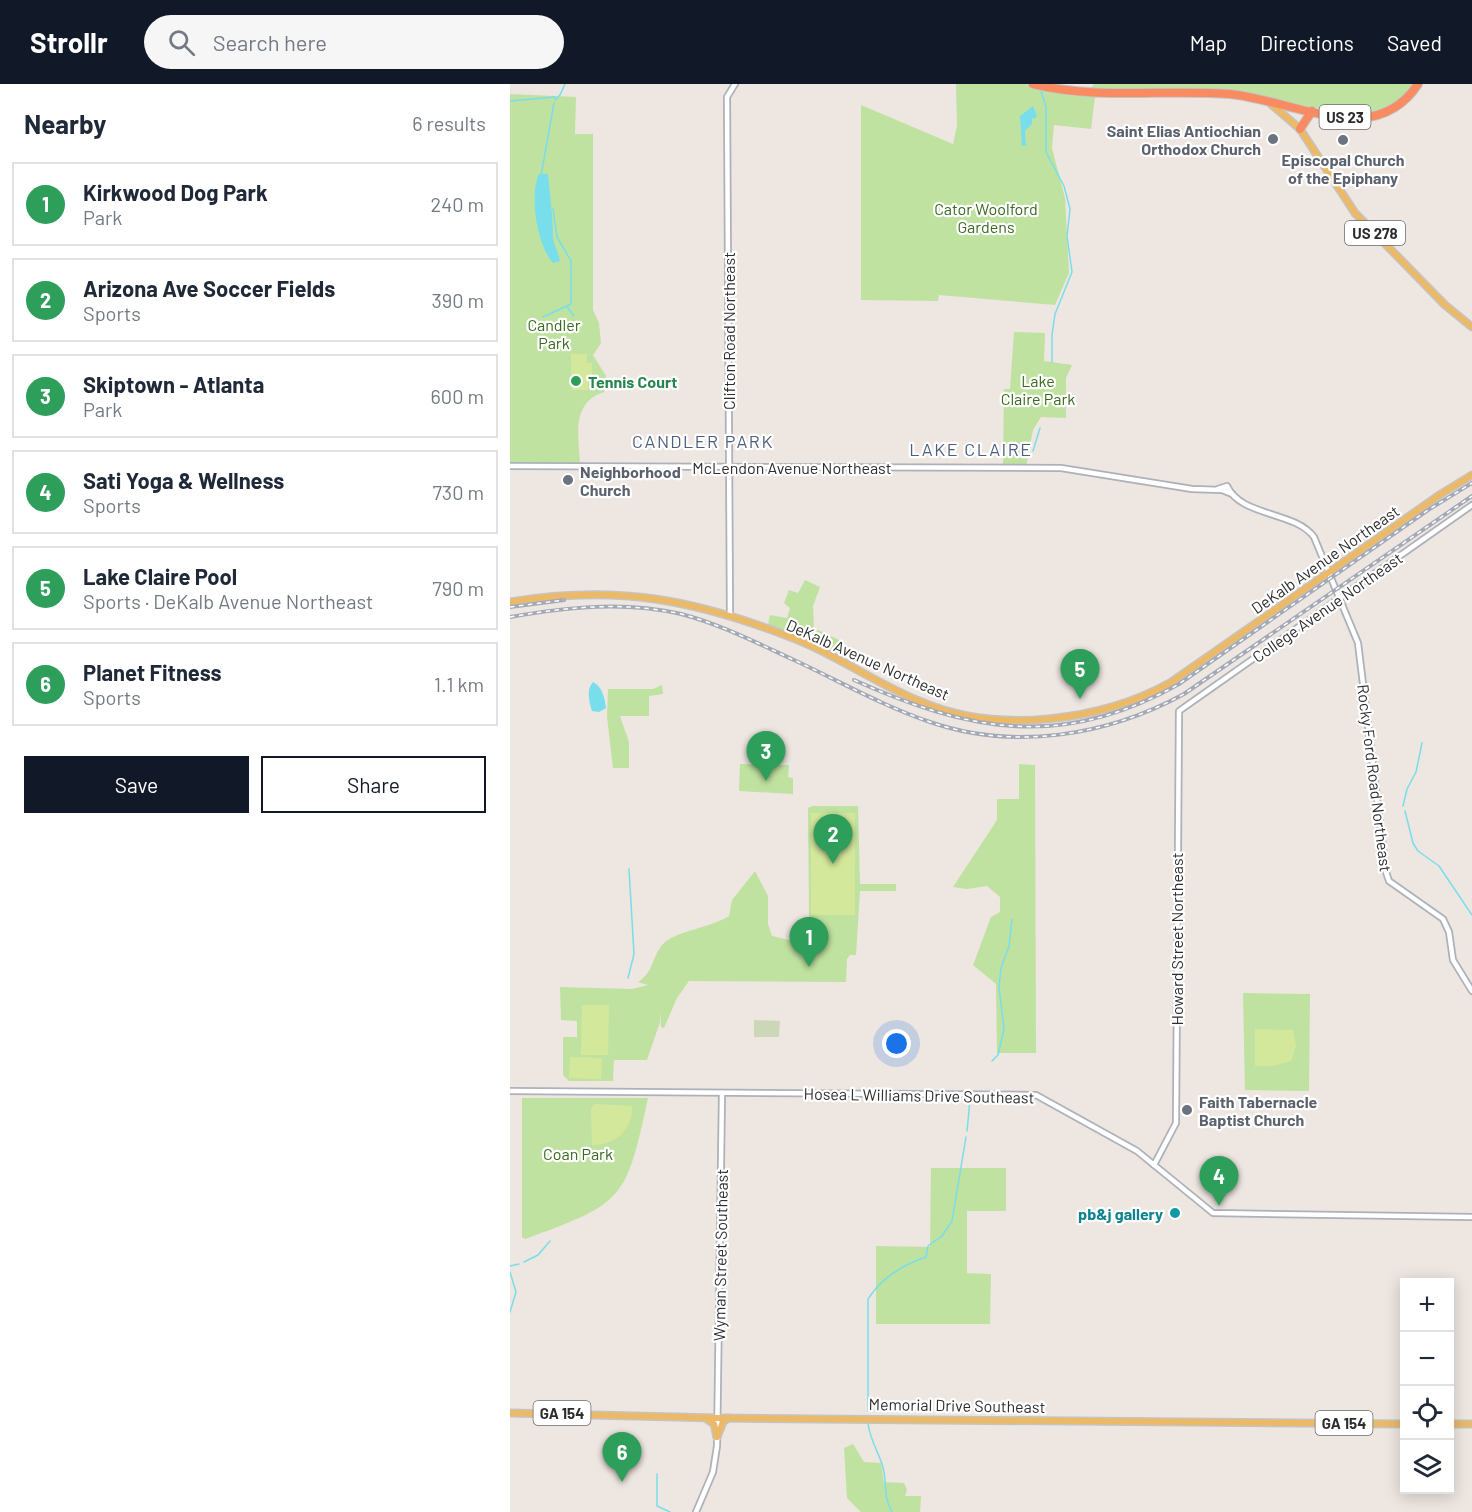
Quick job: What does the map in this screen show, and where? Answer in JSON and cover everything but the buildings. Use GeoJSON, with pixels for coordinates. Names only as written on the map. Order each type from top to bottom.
{"type":"FeatureCollection","features":[{"type":"Feature","properties":{"kind":"highway","name":"US 23"},"geometry":{"type":"LineString","coordinates":[[1033,84],[1066,91],[1097,94],[1217,94],[1262,99],[1350,118],[1372,117],[1398,105],[1418,84]]}},
{"type":"Feature","properties":{"kind":"highway"},"geometry":{"type":"LineString","coordinates":[[1300,129],[1312,111]]}},
{"type":"Feature","properties":{"kind":"main road","name":"US 278"},"geometry":{"type":"LineString","coordinates":[[1262,99],[1281,111],[1300,129],[1326,165],[1353,211],[1445,305],[1472,327]]}},
{"type":"Feature","properties":{"kind":"main road","name":"DeKalb Avenue Northeast"},"geometry":{"type":"LineString","coordinates":[[510,602],[561,595],[621,594],[679,602],[729,616],[806,644],[930,706],[981,717],[1045,718],[1101,711],[1159,689],[1192,669],[1472,475]]}},
{"type":"Feature","properties":{"kind":"main road","name":"Memorial Drive Southeast"},"geometry":{"type":"LineString","coordinates":[[510,1413],[717,1418],[1400,1424]]}},
{"type":"Feature","properties":{"kind":"main road"},"geometry":{"type":"LineString","coordinates":[[701,1417],[712,1422],[717,1437]]}},
{"type":"Feature","properties":{"kind":"main road"},"geometry":{"type":"LineString","coordinates":[[717,1437],[723,1422],[729,1417]]}},
{"type":"Feature","properties":{"kind":"main road"},"geometry":{"type":"LineString","coordinates":[[1454,1424],[1472,1424]]}},
{"type":"Feature","properties":{"kind":"street","name":"Clifton Road Northeast"},"geometry":{"type":"LineString","coordinates":[[729,616],[727,97],[735,84]]}},
{"type":"Feature","properties":{"kind":"street","name":"McLendon Avenue Northeast"},"geometry":{"type":"LineString","coordinates":[[510,466],[1061,468],[1192,489],[1224,491],[1260,510],[1304,526]]}},
{"type":"Feature","properties":{"kind":"street","name":"College Avenue Northeast"},"geometry":{"type":"LineString","coordinates":[[1182,707],[1210,690],[1472,505]]}},
{"type":"Feature","properties":{"kind":"street","name":"Rocky Ford Road Northeast"},"geometry":{"type":"LineString","coordinates":[[1304,526],[1314,537],[1360,654],[1370,761],[1386,872],[1391,883],[1443,919],[1449,932],[1453,960],[1472,991]]}},
{"type":"Feature","properties":{"kind":"street","name":"Howard Street Northeast"},"geometry":{"type":"LineString","coordinates":[[1154,1166],[1176,1123],[1177,723],[1182,707]]}},
{"type":"Feature","properties":{"kind":"street","name":"Hosea L Williams Drive Southeast"},"geometry":{"type":"LineString","coordinates":[[510,1091],[1036,1095],[1134,1149],[1201,1206],[1222,1215],[1472,1217]]}},
{"type":"Feature","properties":{"kind":"street","name":"Wyman Street Southeast"},"geometry":{"type":"LineString","coordinates":[[696,1512],[713,1472],[717,1437],[722,1093]]}},
{"type":"Feature","properties":{"kind":"green space","name":"Cator Woolford Gardens"},"geometry":{"type":"Polygon","coordinates":[[[956,84],[1026,84],[1095,97],[1091,129],[1054,125],[1052,148],[1065,198],[1069,273],[1055,305],[939,295],[938,301],[861,300],[861,105],[953,144],[957,126],[956,84]]]}},
{"type":"Feature","properties":{"kind":"green space"},"geometry":{"type":"Polygon","coordinates":[[[1094,84],[1415,84],[1382,110],[1355,116],[1239,92],[1090,89],[1094,84]]]}},
{"type":"Feature","properties":{"kind":"green space","name":"Candler Park"},"geometry":{"type":"Polygon","coordinates":[[[510,94],[576,97],[575,134],[593,134],[593,310],[599,323],[601,343],[593,355],[606,376],[604,392],[593,397],[581,413],[578,432],[580,465],[510,466],[510,94]]]}},
{"type":"Feature","properties":{"kind":"green space","name":"Lake Claire Park"},"geometry":{"type":"Polygon","coordinates":[[[1014,332],[1045,333],[1044,361],[1072,365],[1066,378],[1066,418],[1041,417],[1033,430],[1026,467],[1003,466],[1004,389],[1010,389],[1014,332]]]}},
{"type":"Feature","properties":{"kind":"green space"},"geometry":{"type":"Polygon","coordinates":[[[571,354],[587,354],[587,363],[592,363],[592,375],[588,375],[588,390],[571,390],[571,354]]]}},
{"type":"Feature","properties":{"kind":"green space"},"geometry":{"type":"Polygon","coordinates":[[[805,580],[820,587],[813,606],[814,628],[839,640],[840,655],[807,637],[768,625],[770,615],[787,618],[790,608],[784,603],[789,590],[798,593],[805,580]]]}},
{"type":"Feature","properties":{"kind":"green space"},"geometry":{"type":"Polygon","coordinates":[[[662,685],[663,694],[649,696],[649,716],[620,716],[629,742],[629,768],[613,768],[607,717],[608,689],[653,689],[662,685]]]}},
{"type":"Feature","properties":{"kind":"green space"},"geometry":{"type":"Polygon","coordinates":[[[740,764],[789,765],[788,777],[793,778],[793,794],[739,791],[740,764]]]}},
{"type":"Feature","properties":{"kind":"green space"},"geometry":{"type":"Polygon","coordinates":[[[1019,764],[1035,765],[1036,1053],[997,1053],[996,984],[973,965],[991,917],[1000,912],[1000,897],[987,886],[967,889],[953,887],[997,820],[997,799],[1019,799],[1019,764]]]}},
{"type":"Feature","properties":{"kind":"green space"},"geometry":{"type":"Polygon","coordinates":[[[812,806],[858,806],[860,884],[896,884],[896,891],[860,891],[856,955],[850,955],[847,959],[846,982],[689,981],[677,998],[664,1028],[661,1027],[660,1009],[660,1022],[647,1060],[614,1060],[613,1081],[569,1081],[563,1075],[563,1037],[577,1037],[577,1021],[561,1020],[560,987],[632,989],[648,985],[638,982],[647,973],[664,943],[678,935],[729,916],[732,900],[755,871],[768,896],[768,924],[772,936],[802,943],[805,918],[809,917],[808,808],[812,806]]]}},
{"type":"Feature","properties":{"kind":"green space"},"geometry":{"type":"Polygon","coordinates":[[[811,813],[855,813],[855,915],[811,915],[811,813]]]}},
{"type":"Feature","properties":{"kind":"green space"},"geometry":{"type":"Polygon","coordinates":[[[1243,993],[1310,994],[1309,1091],[1245,1090],[1243,993]]]}},
{"type":"Feature","properties":{"kind":"green space"},"geometry":{"type":"Polygon","coordinates":[[[582,1005],[609,1005],[608,1055],[581,1055],[582,1005]]]}},
{"type":"Feature","properties":{"kind":"green space"},"geometry":{"type":"Polygon","coordinates":[[[754,1020],[780,1021],[779,1037],[754,1037],[754,1020]]]}},
{"type":"Feature","properties":{"kind":"green space"},"geometry":{"type":"Polygon","coordinates":[[[1255,1029],[1293,1030],[1296,1046],[1291,1061],[1273,1066],[1255,1066],[1255,1029]]]}},
{"type":"Feature","properties":{"kind":"green space"},"geometry":{"type":"Polygon","coordinates":[[[570,1057],[602,1058],[601,1079],[569,1078],[570,1057]]]}},
{"type":"Feature","properties":{"kind":"green space","name":"Coan Park"},"geometry":{"type":"Polygon","coordinates":[[[522,1098],[648,1098],[633,1158],[626,1178],[615,1193],[602,1205],[583,1216],[525,1239],[522,1237],[522,1098]]]}},
{"type":"Feature","properties":{"kind":"green space"},"geometry":{"type":"Polygon","coordinates":[[[595,1104],[632,1106],[632,1115],[626,1129],[615,1139],[592,1145],[591,1108],[595,1104]]]}},
{"type":"Feature","properties":{"kind":"green space"},"geometry":{"type":"Polygon","coordinates":[[[931,1168],[1006,1168],[1006,1211],[967,1211],[967,1273],[991,1274],[990,1324],[876,1324],[876,1246],[930,1247],[931,1168]]]}},
{"type":"Feature","properties":{"kind":"green space"},"geometry":{"type":"Polygon","coordinates":[[[853,1444],[864,1462],[881,1463],[884,1482],[904,1483],[907,1490],[905,1496],[921,1496],[920,1512],[861,1512],[847,1498],[844,1448],[853,1444]]]}},
{"type":"Feature","properties":{"kind":"water"},"geometry":{"type":"Polygon","coordinates":[[[1033,106],[1037,116],[1032,118],[1032,124],[1025,131],[1026,146],[1022,146],[1020,116],[1033,106]]]}},
{"type":"Feature","properties":{"kind":"water"},"geometry":{"type":"Polygon","coordinates":[[[539,174],[548,174],[553,238],[560,261],[553,263],[543,245],[536,220],[535,195],[539,174]]]}},
{"type":"Feature","properties":{"kind":"water"},"geometry":{"type":"Polygon","coordinates":[[[593,682],[601,690],[605,701],[606,708],[599,712],[592,711],[590,704],[589,692],[593,682]]]}},
{"type":"Feature","properties":{"kind":"waterway"},"geometry":{"type":"LineString","coordinates":[[555,100],[565,84]]}},
{"type":"Feature","properties":{"kind":"waterway"},"geometry":{"type":"LineString","coordinates":[[1041,91],[1046,107],[1046,152],[1064,186],[1070,209],[1067,236],[1072,272],[1055,314],[1052,362]]}},
{"type":"Feature","properties":{"kind":"waterway"},"geometry":{"type":"LineString","coordinates":[[510,101],[555,97]]}},
{"type":"Feature","properties":{"kind":"waterway"},"geometry":{"type":"LineString","coordinates":[[541,176],[554,103]]}},
{"type":"Feature","properties":{"kind":"waterway"},"geometry":{"type":"LineString","coordinates":[[543,317],[571,304],[571,261],[557,237],[553,209]]}},
{"type":"Feature","properties":{"kind":"waterway"},"geometry":{"type":"LineString","coordinates":[[567,307],[574,316]]}},
{"type":"Feature","properties":{"kind":"waterway"},"geometry":{"type":"LineString","coordinates":[[1033,451],[1040,428]]}},
{"type":"Feature","properties":{"kind":"waterway"},"geometry":{"type":"LineString","coordinates":[[1403,806],[1407,789],[1416,772],[1422,743]]}},
{"type":"Feature","properties":{"kind":"waterway"},"geometry":{"type":"LineString","coordinates":[[1405,811],[1413,843],[1418,851],[1439,866],[1472,915]]}},
{"type":"Feature","properties":{"kind":"waterway"},"geometry":{"type":"LineString","coordinates":[[628,978],[634,954],[629,869]]}},
{"type":"Feature","properties":{"kind":"waterway"},"geometry":{"type":"LineString","coordinates":[[992,1061],[998,1055],[1004,1029],[999,987],[1001,968],[1009,946],[1012,919]]}},
{"type":"Feature","properties":{"kind":"waterway"},"geometry":{"type":"LineString","coordinates":[[967,1131],[970,1100]]}},
{"type":"Feature","properties":{"kind":"waterway"},"geometry":{"type":"LineString","coordinates":[[868,1411],[868,1299],[893,1273],[926,1257],[928,1246],[942,1236],[952,1221],[966,1137]]}},
{"type":"Feature","properties":{"kind":"waterway"},"geometry":{"type":"LineString","coordinates":[[524,1262],[538,1255],[550,1241]]}},
{"type":"Feature","properties":{"kind":"waterway"},"geometry":{"type":"LineString","coordinates":[[510,1266],[519,1264]]}},
{"type":"Feature","properties":{"kind":"waterway"},"geometry":{"type":"LineString","coordinates":[[510,1272],[516,1292],[510,1312]]}},
{"type":"Feature","properties":{"kind":"waterway"},"geometry":{"type":"LineString","coordinates":[[868,1423],[884,1470],[887,1499],[892,1512]]}},
{"type":"Feature","properties":{"kind":"waterway"},"geometry":{"type":"LineString","coordinates":[[657,1474],[657,1506],[670,1512]]}},
{"type":"Feature","properties":{"kind":"railway"},"geometry":{"type":"LineString","coordinates":[[854,680],[896,698],[977,722],[1016,726],[1055,725],[1095,719],[1136,705],[1179,684],[1428,510],[1472,483]]}},
{"type":"Feature","properties":{"kind":"railway"},"geometry":{"type":"LineString","coordinates":[[510,617],[553,610],[596,607],[638,608],[681,614],[738,634],[878,701],[930,722],[962,731],[994,736],[1060,735],[1124,720],[1184,694],[1472,496]]}},
{"type":"Feature","properties":{"kind":"railway"},"geometry":{"type":"LineString","coordinates":[[510,607],[564,600]]}},
{"type":"Feature","properties":{"kind":"place","name":"Saint Elias Antiochian Orthodox Church"},"geometry":{"type":"Point","coordinates":[1273,139]}},
{"type":"Feature","properties":{"kind":"place","name":"Episcopal Church of the Epiphany"},"geometry":{"type":"Point","coordinates":[1343,140]}},
{"type":"Feature","properties":{"kind":"place","name":"Tennis Court"},"geometry":{"type":"Point","coordinates":[576,381]}},
{"type":"Feature","properties":{"kind":"place","name":"Neighborhood Church"},"geometry":{"type":"Point","coordinates":[568,480]}},
{"type":"Feature","properties":{"kind":"place","name":"Lake Claire Pool"},"geometry":{"type":"Point","coordinates":[1080,699]}},
{"type":"Feature","properties":{"kind":"place","name":"Skiptown - Atlanta"},"geometry":{"type":"Point","coordinates":[766,781]}},
{"type":"Feature","properties":{"kind":"place","name":"Arizona Ave Soccer Fields"},"geometry":{"type":"Point","coordinates":[833,864]}},
{"type":"Feature","properties":{"kind":"place","name":"Kirkwood Dog Park"},"geometry":{"type":"Point","coordinates":[809,967]}},
{"type":"Feature","properties":{"kind":"place","name":"Faith Tabernacle Baptist Church"},"geometry":{"type":"Point","coordinates":[1187,1110]}},
{"type":"Feature","properties":{"kind":"place","name":"Sati Yoga & Wellness"},"geometry":{"type":"Point","coordinates":[1219,1206]}},
{"type":"Feature","properties":{"kind":"place","name":"pb&j gallery"},"geometry":{"type":"Point","coordinates":[1175,1213]}},
{"type":"Feature","properties":{"kind":"place","name":"Planet Fitness"},"geometry":{"type":"Point","coordinates":[622,1482]}},
{"type":"Feature","properties":{"kind":"district","name":"CANDLER PARK"},"geometry":{"type":"Point","coordinates":[703,441]}},
{"type":"Feature","properties":{"kind":"district","name":"LAKE CLAIRE"},"geometry":{"type":"Point","coordinates":[971,449]}}]}
